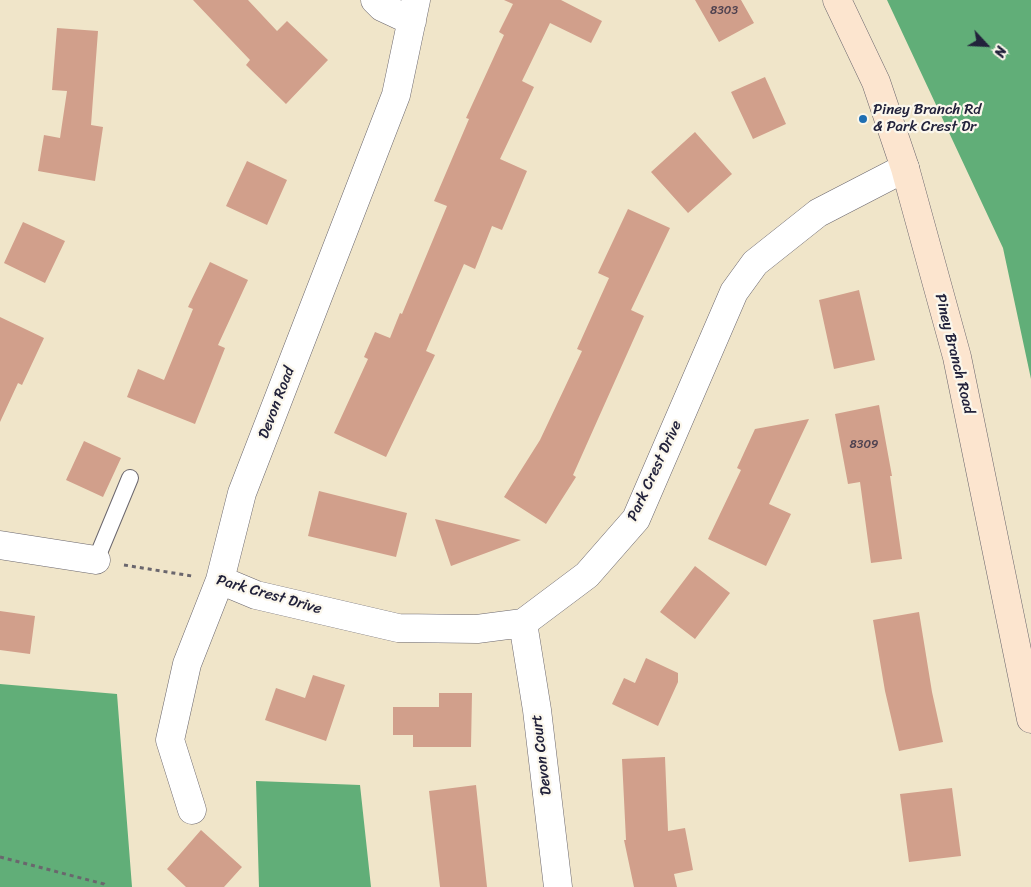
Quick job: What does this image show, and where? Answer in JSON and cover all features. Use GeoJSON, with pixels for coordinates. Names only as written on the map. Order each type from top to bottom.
{"type":"FeatureCollection","features":[{"type":"Feature","properties":{"kind":"main road","name":"Piney Branch Road"},"geometry":{"type":"LineString","coordinates":[[837,0],[876,82],[905,168],[958,357],[1031,719]]}},
{"type":"Feature","properties":{"kind":"street"},"geometry":{"type":"LineString","coordinates":[[375,0],[382,7],[414,10]]}},
{"type":"Feature","properties":{"kind":"street","name":"Devon Road"},"geometry":{"type":"LineString","coordinates":[[192,810],[170,740],[187,664],[220,580],[242,493],[396,95],[414,10]]}},
{"type":"Feature","properties":{"kind":"street","name":"Park Crest Drive"},"geometry":{"type":"LineString","coordinates":[[220,580],[256,595],[398,628],[477,629],[524,623],[587,575],[636,519],[734,292],[755,263],[818,213],[905,168]]}},
{"type":"Feature","properties":{"kind":"street"},"geometry":{"type":"LineString","coordinates":[[0,545],[96,560]]}},
{"type":"Feature","properties":{"kind":"street","name":"Devon Court"},"geometry":{"type":"LineString","coordinates":[[524,623],[537,710],[558,887]]}},
{"type":"Feature","properties":{"kind":"lane"},"geometry":{"type":"LineString","coordinates":[[96,560],[130,478]]}},
{"type":"Feature","properties":{"kind":"path","name":"Park Crest Drive"},"geometry":{"type":"LineString","coordinates":[[96,560],[220,580]]}},
{"type":"Feature","properties":{"kind":"path"},"geometry":{"type":"LineString","coordinates":[[0,857],[104,884],[107,887]]}},
{"type":"Feature","properties":{"kind":"green space"},"geometry":{"type":"Polygon","coordinates":[[[887,0],[1031,0],[1031,379],[1003,248],[887,0]]]}},
{"type":"Feature","properties":{"kind":"green space"},"geometry":{"type":"Polygon","coordinates":[[[0,684],[117,694],[132,887],[0,887],[0,684]]]}},
{"type":"Feature","properties":{"kind":"green space"},"geometry":{"type":"Polygon","coordinates":[[[256,781],[360,785],[371,887],[259,887],[256,781]]]}},
{"type":"Feature","properties":{"kind":"building"},"geometry":{"type":"Polygon","coordinates":[[[193,0],[248,0],[277,31],[287,21],[328,60],[286,104],[246,65],[250,60],[193,0]]]}},
{"type":"Feature","properties":{"kind":"building"},"geometry":{"type":"Polygon","coordinates":[[[504,0],[561,0],[602,21],[591,43],[550,23],[522,81],[534,87],[500,159],[527,171],[502,230],[492,226],[475,269],[464,264],[426,351],[435,355],[386,457],[334,433],[368,359],[364,357],[375,332],[390,338],[400,313],[402,314],[447,206],[434,201],[469,119],[466,118],[504,35],[499,32],[513,4],[504,0]]]}},
{"type":"Feature","properties":{"kind":"building"},"geometry":{"type":"Polygon","coordinates":[[[695,0],[741,0],[754,23],[719,42],[695,0]]]}},
{"type":"Feature","properties":{"kind":"building"},"geometry":{"type":"Polygon","coordinates":[[[57,28],[98,31],[91,125],[103,127],[95,181],[38,171],[44,135],[60,138],[67,91],[52,90],[57,28]]]}},
{"type":"Feature","properties":{"kind":"building"},"geometry":{"type":"Polygon","coordinates":[[[765,77],[786,124],[753,139],[731,92],[765,77]]]}},
{"type":"Feature","properties":{"kind":"building"},"geometry":{"type":"Polygon","coordinates":[[[695,132],[732,174],[688,213],[651,172],[695,132]]]}},
{"type":"Feature","properties":{"kind":"building"},"geometry":{"type":"Polygon","coordinates":[[[247,161],[287,180],[267,225],[226,206],[247,161]]]}},
{"type":"Feature","properties":{"kind":"building"},"geometry":{"type":"Polygon","coordinates":[[[628,209],[670,228],[631,310],[644,316],[573,475],[576,477],[546,524],[504,497],[540,440],[582,351],[577,349],[609,278],[598,273],[628,209]]]}},
{"type":"Feature","properties":{"kind":"building"},"geometry":{"type":"Polygon","coordinates":[[[23,222],[65,241],[45,283],[4,263],[23,222]]]}},
{"type":"Feature","properties":{"kind":"building"},"geometry":{"type":"Polygon","coordinates":[[[210,262],[248,280],[218,345],[225,348],[195,424],[127,397],[138,369],[164,380],[193,309],[188,307],[210,262]]]}},
{"type":"Feature","properties":{"kind":"building"},"geometry":{"type":"Polygon","coordinates":[[[859,290],[875,360],[834,369],[819,300],[859,290]]]}},
{"type":"Feature","properties":{"kind":"building"},"geometry":{"type":"Polygon","coordinates":[[[0,317],[44,338],[22,385],[18,383],[0,422],[0,317]]]}},
{"type":"Feature","properties":{"kind":"building"},"geometry":{"type":"Polygon","coordinates":[[[879,405],[892,476],[890,476],[902,559],[871,563],[860,482],[848,484],[835,414],[879,405]]]}},
{"type":"Feature","properties":{"kind":"building"},"geometry":{"type":"Polygon","coordinates":[[[809,419],[769,504],[791,514],[766,566],[708,539],[741,470],[737,468],[755,429],[809,419]]]}},
{"type":"Feature","properties":{"kind":"building"},"geometry":{"type":"Polygon","coordinates":[[[84,441],[121,458],[103,497],[66,480],[84,441]]]}},
{"type":"Feature","properties":{"kind":"building"},"geometry":{"type":"Polygon","coordinates":[[[319,491],[407,513],[396,557],[308,536],[319,491]]]}},
{"type":"Feature","properties":{"kind":"building"},"geometry":{"type":"Polygon","coordinates":[[[435,519],[521,540],[451,566],[435,519]]]}},
{"type":"Feature","properties":{"kind":"building"},"geometry":{"type":"Polygon","coordinates":[[[695,566],[730,593],[695,639],[660,612],[695,566]]]}},
{"type":"Feature","properties":{"kind":"building"},"geometry":{"type":"Polygon","coordinates":[[[0,611],[35,616],[30,654],[0,650],[0,611]]]}},
{"type":"Feature","properties":{"kind":"building"},"geometry":{"type":"Polygon","coordinates":[[[919,612],[932,692],[943,742],[899,751],[885,691],[873,620],[919,612]]]}},
{"type":"Feature","properties":{"kind":"building"},"geometry":{"type":"Polygon","coordinates":[[[646,658],[678,673],[678,682],[658,726],[612,704],[624,678],[635,683],[646,658]]]}},
{"type":"Feature","properties":{"kind":"building"},"geometry":{"type":"Polygon","coordinates":[[[313,675],[345,685],[326,741],[265,720],[276,688],[305,698],[313,675]]]}},
{"type":"Feature","properties":{"kind":"building"},"geometry":{"type":"Polygon","coordinates":[[[439,693],[472,693],[471,747],[413,747],[413,735],[393,735],[393,707],[439,707],[439,693]]]}},
{"type":"Feature","properties":{"kind":"building"},"geometry":{"type":"Polygon","coordinates":[[[665,757],[668,831],[685,828],[693,870],[674,874],[677,887],[634,887],[624,840],[626,840],[622,759],[665,757]]]}},
{"type":"Feature","properties":{"kind":"building"},"geometry":{"type":"Polygon","coordinates":[[[476,785],[487,887],[440,887],[429,791],[476,785]]]}},
{"type":"Feature","properties":{"kind":"building"},"geometry":{"type":"Polygon","coordinates":[[[952,788],[961,856],[909,862],[900,794],[952,788]]]}},
{"type":"Feature","properties":{"kind":"building"},"geometry":{"type":"Polygon","coordinates":[[[201,830],[242,867],[224,887],[186,887],[167,869],[201,830]]]}},
{"type":"Feature","properties":{"kind":"place","name":"Piney Branch Rd & Park Crest Dr"},"geometry":{"type":"Point","coordinates":[863,119]}}]}
